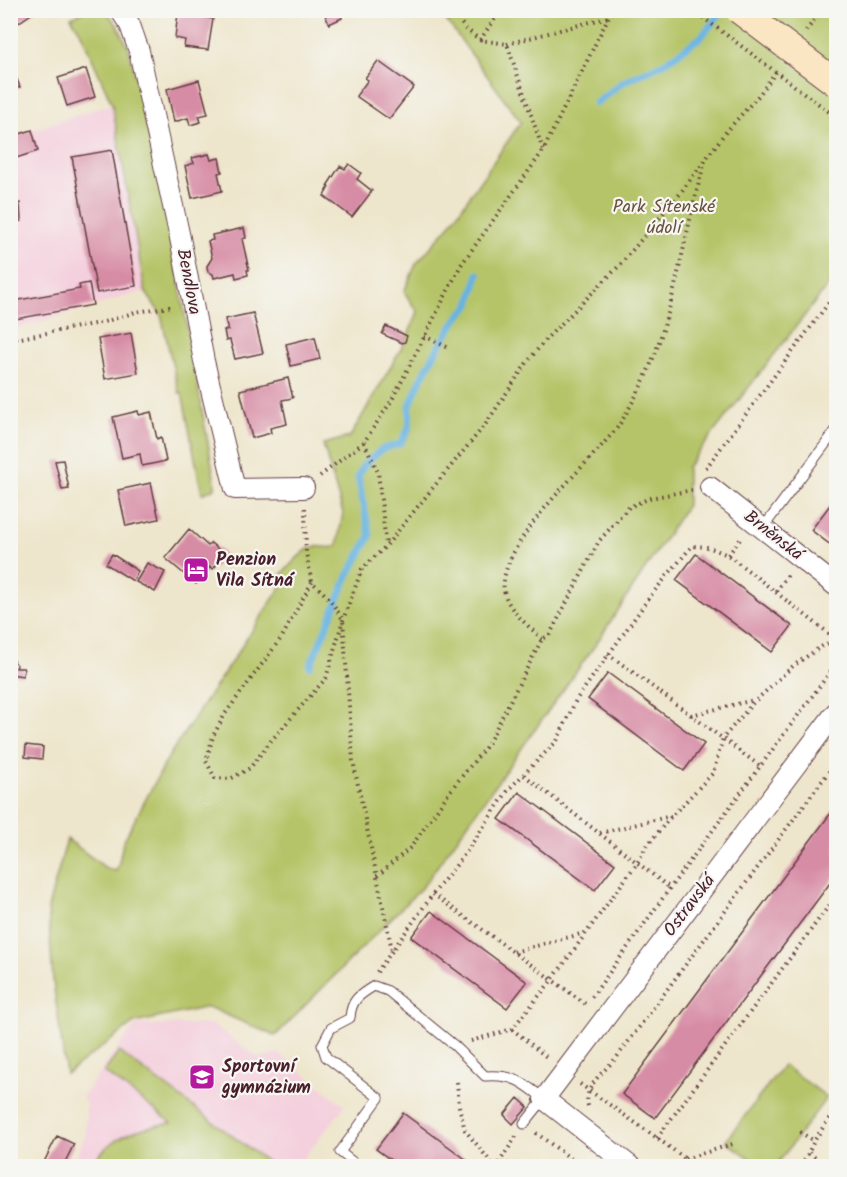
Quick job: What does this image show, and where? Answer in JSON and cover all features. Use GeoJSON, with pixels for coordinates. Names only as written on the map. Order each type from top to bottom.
{"type":"FeatureCollection","features":[{"type":"Feature","properties":{"kind":"street","name":"Bendlova"},"geometry":{"type":"LineString","coordinates":[[120,10],[130,25],[139,51],[204,361],[235,489],[304,488]]}},
{"type":"Feature","properties":{"kind":"street"},"geometry":{"type":"LineString","coordinates":[[739,10],[837,83]]}},
{"type":"Feature","properties":{"kind":"street","name":"Brněnská"},"geometry":{"type":"LineString","coordinates":[[710,487],[837,586]]}},
{"type":"Feature","properties":{"kind":"street","name":"Ostravská"},"geometry":{"type":"LineString","coordinates":[[544,1099],[837,712]]}},
{"type":"Feature","properties":{"kind":"street"},"geometry":{"type":"LineString","coordinates":[[544,1099],[627,1166]]}},
{"type":"Feature","properties":{"kind":"lane"},"geometry":{"type":"LineString","coordinates":[[763,528],[837,430]]}},
{"type":"Feature","properties":{"kind":"lane"},"geometry":{"type":"LineString","coordinates":[[358,1167],[340,1152],[379,1098],[326,1057],[322,1045],[324,1037],[331,1028],[350,1018],[351,1008],[357,996],[374,986],[388,990],[456,1046],[485,1076],[503,1075],[516,1079],[544,1099],[524,1124]]}},
{"type":"Feature","properties":{"kind":"path"},"geometry":{"type":"LineString","coordinates":[[450,10],[466,29],[480,40],[507,44],[609,16]]}},
{"type":"Feature","properties":{"kind":"path"},"geometry":{"type":"LineString","coordinates":[[480,40],[501,10]]}},
{"type":"Feature","properties":{"kind":"path"},"geometry":{"type":"LineString","coordinates":[[392,950],[353,761],[343,620],[330,599],[312,582],[306,553],[304,488],[364,442],[392,400],[461,265],[543,151],[614,10]]}},
{"type":"Feature","properties":{"kind":"path"},"geometry":{"type":"LineString","coordinates":[[693,10],[837,117]]}},
{"type":"Feature","properties":{"kind":"path"},"geometry":{"type":"LineString","coordinates":[[805,33],[822,10]]}},
{"type":"Feature","properties":{"kind":"path"},"geometry":{"type":"LineString","coordinates":[[507,44],[543,151]]}},
{"type":"Feature","properties":{"kind":"path"},"geometry":{"type":"LineString","coordinates":[[312,582],[282,637],[225,714],[213,736],[206,761],[215,778],[230,779],[250,768],[326,678],[343,620],[362,569],[386,546],[485,425],[545,339],[619,266],[679,195],[707,154],[759,95],[779,68]]}},
{"type":"Feature","properties":{"kind":"path"},"geometry":{"type":"LineString","coordinates":[[542,639],[508,604],[503,581],[514,551],[520,542],[540,514],[619,426],[645,381],[663,335],[707,154]]}},
{"type":"Feature","properties":{"kind":"path"},"geometry":{"type":"LineString","coordinates":[[377,876],[411,847],[450,790],[488,744],[542,639],[549,636],[599,541],[628,507],[650,498],[710,487],[702,473],[837,293]]}},
{"type":"Feature","properties":{"kind":"path"},"geometry":{"type":"LineString","coordinates":[[10,340],[104,322],[136,312],[169,307],[196,318]]}},
{"type":"Feature","properties":{"kind":"path"},"geometry":{"type":"LineString","coordinates":[[424,336],[446,347]]}},
{"type":"Feature","properties":{"kind":"path"},"geometry":{"type":"LineString","coordinates":[[364,442],[378,472],[386,546]]}},
{"type":"Feature","properties":{"kind":"path"},"geometry":{"type":"LineString","coordinates":[[374,986],[377,971],[392,950],[465,854],[509,789],[557,741],[576,700],[652,594],[692,546],[708,547],[728,555],[837,639],[793,666],[756,700],[723,738],[713,773],[646,847],[588,932],[512,1029],[456,1046]]}},
{"type":"Feature","properties":{"kind":"path"},"geometry":{"type":"LineString","coordinates":[[608,654],[760,766]]}},
{"type":"Feature","properties":{"kind":"path"},"geometry":{"type":"LineString","coordinates":[[433,894],[586,1005],[837,664]]}},
{"type":"Feature","properties":{"kind":"path"},"geometry":{"type":"LineString","coordinates":[[690,715],[756,700]]}},
{"type":"Feature","properties":{"kind":"path"},"geometry":{"type":"LineString","coordinates":[[695,1167],[588,1090],[616,1058],[837,762]]}},
{"type":"Feature","properties":{"kind":"path"},"geometry":{"type":"LineString","coordinates":[[524,775],[670,888]]}},
{"type":"Feature","properties":{"kind":"path"},"geometry":{"type":"LineString","coordinates":[[599,833],[672,816]]}},
{"type":"Feature","properties":{"kind":"path"},"geometry":{"type":"LineString","coordinates":[[657,1138],[837,896]]}},
{"type":"Feature","properties":{"kind":"path"},"geometry":{"type":"LineString","coordinates":[[514,953],[588,932]]}},
{"type":"Feature","properties":{"kind":"path"},"geometry":{"type":"LineString","coordinates":[[512,1029],[548,1058]]}},
{"type":"Feature","properties":{"kind":"path"},"geometry":{"type":"LineString","coordinates":[[457,1082],[459,1106],[465,1130],[497,1165],[562,1167]]}},
{"type":"Feature","properties":{"kind":"path"},"geometry":{"type":"LineString","coordinates":[[802,1167],[814,1141],[837,1108]]}},
{"type":"Feature","properties":{"kind":"path"},"geometry":{"type":"LineString","coordinates":[[497,1165],[524,1124],[581,1167]]}},
{"type":"Feature","properties":{"kind":"path"},"geometry":{"type":"LineString","coordinates":[[800,1132],[814,1141]]}},
{"type":"Feature","properties":{"kind":"path"},"geometry":{"type":"LineString","coordinates":[[685,1159],[736,1143]]}},
{"type":"Feature","properties":{"kind":"path"},"geometry":{"type":"LineString","coordinates":[[809,1153],[826,1167]]}},
{"type":"Feature","properties":{"kind":"shaded area"},"geometry":{"type":"Polygon","coordinates":[[[112,104],[145,291],[12,330],[10,324],[10,137],[112,104]]]}},
{"type":"Feature","properties":{"kind":"shaded area","name":"Sportovní gymnázium"},"geometry":{"type":"Polygon","coordinates":[[[212,1024],[258,1058],[278,1053],[345,1106],[302,1160],[310,1166],[71,1166],[86,1134],[86,1105],[82,1097],[135,1025],[212,1024]]]}},
{"type":"Feature","properties":{"kind":"green space","name":"Park Sítenské údolí"},"geometry":{"type":"Polygon","coordinates":[[[443,10],[836,11],[836,275],[687,467],[687,505],[596,644],[424,885],[275,1036],[208,1007],[134,1023],[66,1074],[53,981],[48,908],[67,839],[106,868],[116,871],[123,842],[169,756],[285,581],[280,576],[309,549],[337,546],[343,513],[323,444],[350,437],[405,342],[418,312],[404,292],[416,264],[449,226],[521,122],[441,13],[443,10]]]}},
{"type":"Feature","properties":{"kind":"green space"},"geometry":{"type":"Polygon","coordinates":[[[85,11],[106,11],[118,26],[129,49],[169,226],[215,482],[215,488],[202,494],[182,393],[179,393],[161,315],[145,291],[112,104],[80,31],[71,17],[85,11]]]}},
{"type":"Feature","properties":{"kind":"green space"},"geometry":{"type":"Polygon","coordinates":[[[119,1052],[273,1166],[90,1166],[116,1140],[136,1130],[172,1123],[104,1072],[119,1052]]]}},
{"type":"Feature","properties":{"kind":"green space"},"geometry":{"type":"Polygon","coordinates":[[[783,1065],[827,1097],[776,1166],[761,1166],[726,1141],[783,1065]]]}},
{"type":"Feature","properties":{"kind":"building"},"geometry":{"type":"Polygon","coordinates":[[[15,10],[37,10],[18,23],[11,13],[15,10]]]}},
{"type":"Feature","properties":{"kind":"building"},"geometry":{"type":"Polygon","coordinates":[[[323,10],[343,10],[340,13],[342,18],[329,24],[323,10]]]}},
{"type":"Feature","properties":{"kind":"building"},"geometry":{"type":"Polygon","coordinates":[[[178,13],[213,19],[208,50],[184,47],[185,40],[175,38],[178,13]]]}},
{"type":"Feature","properties":{"kind":"building"},"geometry":{"type":"Polygon","coordinates":[[[10,61],[20,87],[10,90],[10,61]]]}},
{"type":"Feature","properties":{"kind":"building"},"geometry":{"type":"Polygon","coordinates":[[[378,61],[414,87],[389,119],[356,96],[368,80],[365,78],[378,61]]]}},
{"type":"Feature","properties":{"kind":"building"},"geometry":{"type":"Polygon","coordinates":[[[86,69],[95,97],[67,106],[58,78],[86,69]]]}},
{"type":"Feature","properties":{"kind":"building"},"geometry":{"type":"Polygon","coordinates":[[[199,80],[208,114],[199,116],[201,122],[190,125],[188,118],[174,122],[167,89],[199,80]]]}},
{"type":"Feature","properties":{"kind":"building"},"geometry":{"type":"Polygon","coordinates":[[[32,130],[38,151],[10,160],[10,137],[32,130]]]}},
{"type":"Feature","properties":{"kind":"building"},"geometry":{"type":"Polygon","coordinates":[[[112,150],[136,286],[97,293],[72,157],[112,150]]]}},
{"type":"Feature","properties":{"kind":"building"},"geometry":{"type":"Polygon","coordinates":[[[209,154],[211,160],[219,158],[222,172],[218,173],[222,191],[192,198],[185,166],[194,163],[192,158],[209,154]]]}},
{"type":"Feature","properties":{"kind":"building"},"geometry":{"type":"Polygon","coordinates":[[[349,164],[361,173],[357,179],[372,191],[352,217],[324,196],[329,187],[327,186],[340,166],[345,169],[349,164]]]}},
{"type":"Feature","properties":{"kind":"building"},"geometry":{"type":"Polygon","coordinates":[[[20,203],[21,221],[10,222],[10,204],[20,203]]]}},
{"type":"Feature","properties":{"kind":"building"},"geometry":{"type":"Polygon","coordinates":[[[244,228],[246,238],[242,239],[249,270],[247,270],[248,275],[236,278],[235,273],[214,278],[213,274],[208,272],[207,266],[212,258],[208,241],[213,240],[212,235],[244,228]]]}},
{"type":"Feature","properties":{"kind":"building"},"geometry":{"type":"Polygon","coordinates":[[[89,283],[93,305],[16,319],[13,301],[80,289],[79,285],[89,283]]]}},
{"type":"Feature","properties":{"kind":"building"},"geometry":{"type":"Polygon","coordinates":[[[253,313],[263,353],[235,359],[230,340],[226,341],[224,330],[228,330],[225,319],[253,313]]]}},
{"type":"Feature","properties":{"kind":"building"},"geometry":{"type":"Polygon","coordinates":[[[386,326],[407,336],[405,342],[402,343],[382,334],[386,326]]]}},
{"type":"Feature","properties":{"kind":"building"},"geometry":{"type":"Polygon","coordinates":[[[131,333],[138,373],[105,379],[98,339],[131,333]]]}},
{"type":"Feature","properties":{"kind":"building"},"geometry":{"type":"Polygon","coordinates":[[[315,337],[320,359],[291,366],[286,344],[315,337]]]}},
{"type":"Feature","properties":{"kind":"building"},"geometry":{"type":"Polygon","coordinates":[[[288,378],[293,398],[282,400],[287,424],[270,428],[271,433],[252,438],[240,390],[288,378]]]}},
{"type":"Feature","properties":{"kind":"building"},"geometry":{"type":"Polygon","coordinates":[[[138,411],[139,415],[151,412],[157,439],[161,437],[166,461],[142,466],[140,454],[122,458],[113,417],[138,411]]]}},
{"type":"Feature","properties":{"kind":"building"},"geometry":{"type":"Polygon","coordinates":[[[63,460],[69,489],[62,490],[55,461],[63,460]]]}},
{"type":"Feature","properties":{"kind":"building"},"geometry":{"type":"Polygon","coordinates":[[[151,483],[159,519],[126,526],[118,490],[151,483]]]}},
{"type":"Feature","properties":{"kind":"building"},"geometry":{"type":"Polygon","coordinates":[[[836,497],[836,549],[811,530],[836,497]]]}},
{"type":"Feature","properties":{"kind":"building"},"geometry":{"type":"Polygon","coordinates":[[[189,529],[208,546],[211,543],[225,555],[213,569],[210,567],[196,584],[165,558],[189,529]]]}},
{"type":"Feature","properties":{"kind":"building"},"geometry":{"type":"Polygon","coordinates":[[[112,554],[138,571],[133,581],[106,564],[112,554]]]}},
{"type":"Feature","properties":{"kind":"building"},"geometry":{"type":"Polygon","coordinates":[[[696,554],[792,626],[772,652],[676,580],[696,554]]]}},
{"type":"Feature","properties":{"kind":"building"},"geometry":{"type":"Polygon","coordinates":[[[147,563],[165,572],[155,592],[136,582],[147,563]]]}},
{"type":"Feature","properties":{"kind":"building"},"geometry":{"type":"Polygon","coordinates":[[[10,657],[17,665],[16,668],[24,668],[23,676],[10,674],[10,657]]]}},
{"type":"Feature","properties":{"kind":"building"},"geometry":{"type":"Polygon","coordinates":[[[608,673],[704,744],[684,771],[588,699],[608,673]]]}},
{"type":"Feature","properties":{"kind":"building"},"geometry":{"type":"Polygon","coordinates":[[[26,745],[43,747],[42,759],[25,757],[26,745]]]}},
{"type":"Feature","properties":{"kind":"building"},"geometry":{"type":"Polygon","coordinates":[[[519,792],[615,864],[595,890],[499,819],[519,792]]]}},
{"type":"Feature","properties":{"kind":"building"},"geometry":{"type":"Polygon","coordinates":[[[836,806],[836,875],[655,1118],[622,1094],[836,806]]]}},
{"type":"Feature","properties":{"kind":"building"},"geometry":{"type":"Polygon","coordinates":[[[431,911],[527,982],[507,1008],[411,937],[431,911]]]}},
{"type":"Feature","properties":{"kind":"building"},"geometry":{"type":"Polygon","coordinates":[[[518,1098],[528,1107],[513,1124],[504,1115],[518,1098]]]}},
{"type":"Feature","properties":{"kind":"building"},"geometry":{"type":"Polygon","coordinates":[[[403,1113],[475,1166],[399,1166],[376,1149],[403,1113]]]}},
{"type":"Feature","properties":{"kind":"building"},"geometry":{"type":"Polygon","coordinates":[[[57,1136],[74,1144],[63,1166],[42,1166],[57,1136]]]}},
{"type":"Feature","properties":{"kind":"waterway"},"geometry":{"type":"LineString","coordinates":[[596,103],[623,82],[666,62],[701,37],[723,10]]}},
{"type":"Feature","properties":{"kind":"waterway"},"geometry":{"type":"LineString","coordinates":[[310,666],[348,576],[370,536],[358,477],[363,466],[382,449],[400,444],[409,428],[410,405],[421,379],[458,317],[470,305],[478,274]]}},
{"type":"Feature","properties":{"kind":"place","name":"Penzion Vila Sítná"},"geometry":{"type":"Point","coordinates":[196,570]}},
{"type":"Feature","properties":{"kind":"place","name":"Sportovní gymnázium"},"geometry":{"type":"Point","coordinates":[202,1077]}}]}
